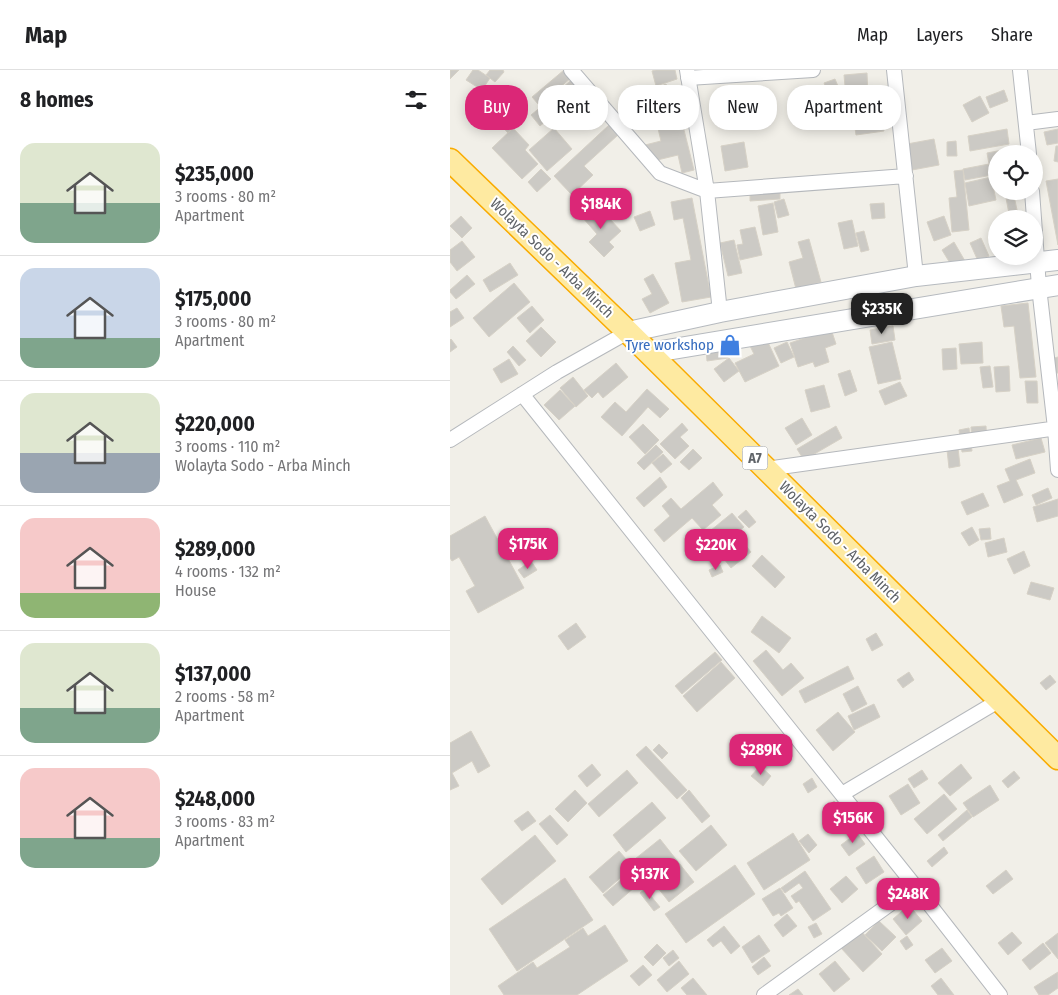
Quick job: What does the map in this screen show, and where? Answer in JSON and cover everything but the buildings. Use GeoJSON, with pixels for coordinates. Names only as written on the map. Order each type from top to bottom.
{"type":"FeatureCollection","features":[{"type":"Feature","properties":{"kind":"highway","name":"Wolayta Sodo - Arba Minch"},"geometry":{"type":"LineString","coordinates":[[450,160],[628,332],[1058,758]]}},
{"type":"Feature","properties":{"kind":"main road"},"geometry":{"type":"LineString","coordinates":[[628,332],[720,312],[916,276],[1048,261]]}},
{"type":"Feature","properties":{"kind":"main road"},"geometry":{"type":"LineString","coordinates":[[649,353],[1049,286]]}},
{"type":"Feature","properties":{"kind":"street"},"geometry":{"type":"LineString","coordinates":[[571,70],[660,173],[707,191],[906,176]]}},
{"type":"Feature","properties":{"kind":"street"},"geometry":{"type":"LineString","coordinates":[[720,312],[707,191],[687,74],[813,70]]}},
{"type":"Feature","properties":{"kind":"street"},"geometry":{"type":"LineString","coordinates":[[894,70],[916,276]]}},
{"type":"Feature","properties":{"kind":"street"},"geometry":{"type":"LineString","coordinates":[[1020,70],[1027,145]]}},
{"type":"Feature","properties":{"kind":"street"},"geometry":{"type":"LineString","coordinates":[[1026,123],[1058,120]]}},
{"type":"Feature","properties":{"kind":"street"},"geometry":{"type":"LineString","coordinates":[[1034,200],[1048,261],[1058,470]]}},
{"type":"Feature","properties":{"kind":"street"},"geometry":{"type":"LineString","coordinates":[[450,440],[557,372],[628,332]]}},
{"type":"Feature","properties":{"kind":"street"},"geometry":{"type":"LineString","coordinates":[[522,394],[915,886],[994,993]]}},
{"type":"Feature","properties":{"kind":"street"},"geometry":{"type":"LineString","coordinates":[[766,469],[1057,428]]}},
{"type":"Feature","properties":{"kind":"street"},"geometry":{"type":"LineString","coordinates":[[842,794],[1000,700]]}},
{"type":"Feature","properties":{"kind":"street"},"geometry":{"type":"LineString","coordinates":[[766,994],[915,886]]}},
{"type":"Feature","properties":{"kind":"place","name":"Tyre workshop"},"geometry":{"type":"Point","coordinates":[730,345]}}]}
